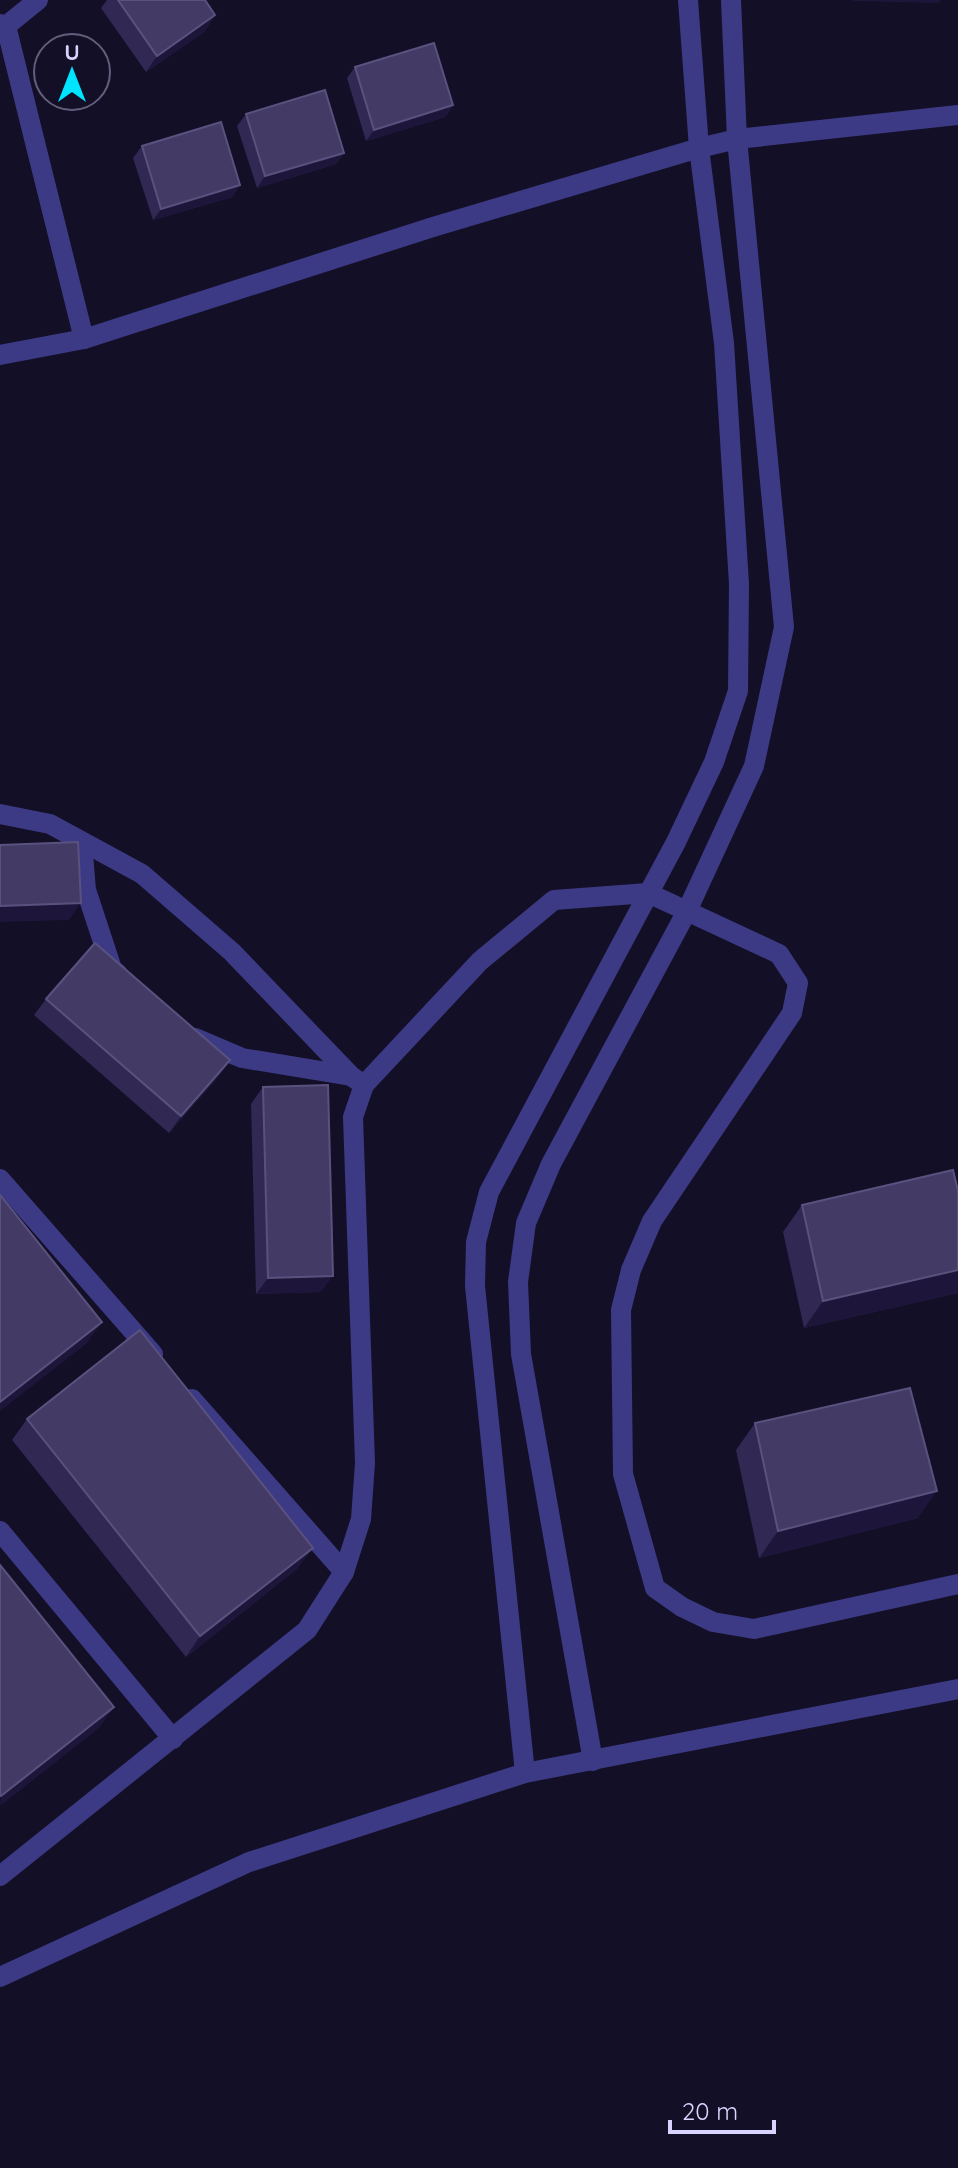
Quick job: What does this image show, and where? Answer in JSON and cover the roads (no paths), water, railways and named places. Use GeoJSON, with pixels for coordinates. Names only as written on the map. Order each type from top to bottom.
{"type":"FeatureCollection","features":[{"type":"Feature","properties":{"kind":"street"},"geometry":{"type":"LineString","coordinates":[[38,0],[3,25],[84,339]]}},
{"type":"Feature","properties":{"kind":"street"},"geometry":{"type":"LineString","coordinates":[[525,1773],[475,1286],[476,1242],[489,1192],[714,762],[738,691],[739,584],[724,343],[699,148],[688,0]]}},
{"type":"Feature","properties":{"kind":"street"},"geometry":{"type":"LineString","coordinates":[[593,1761],[521,1354],[518,1282],[526,1223],[551,1164],[687,911],[754,766],[784,627],[737,139],[731,0]]}},
{"type":"Feature","properties":{"kind":"street"},"geometry":{"type":"LineString","coordinates":[[0,355],[84,339],[433,227],[699,148],[737,139],[958,115]]}},
{"type":"Feature","properties":{"kind":"street"},"geometry":{"type":"LineString","coordinates":[[0,814],[50,824],[142,874],[220,943],[357,1080]]}},
{"type":"Feature","properties":{"kind":"street"},"geometry":{"type":"LineString","coordinates":[[82,842],[86,890],[112,969],[134,987]]}},
{"type":"Feature","properties":{"kind":"street"},"geometry":{"type":"LineString","coordinates":[[0,1876],[307,1630],[344,1572],[361,1519],[365,1463],[352,1135],[357,1080],[480,961],[554,900],[648,893],[779,954],[798,983],[792,1013],[652,1221],[631,1270],[621,1310],[623,1474],[655,1588],[682,1607],[713,1622],[754,1629],[958,1584]]}},
{"type":"Feature","properties":{"kind":"street"},"geometry":{"type":"LineString","coordinates":[[177,1023],[199,1041],[232,1054],[357,1080]]}},
{"type":"Feature","properties":{"kind":"street"},"geometry":{"type":"LineString","coordinates":[[0,1179],[344,1572]]}},
{"type":"Feature","properties":{"kind":"street"},"geometry":{"type":"LineString","coordinates":[[0,1531],[173,1739]]}},
{"type":"Feature","properties":{"kind":"street"},"geometry":{"type":"LineString","coordinates":[[0,1977],[249,1862],[525,1773],[958,1689]]}}]}
